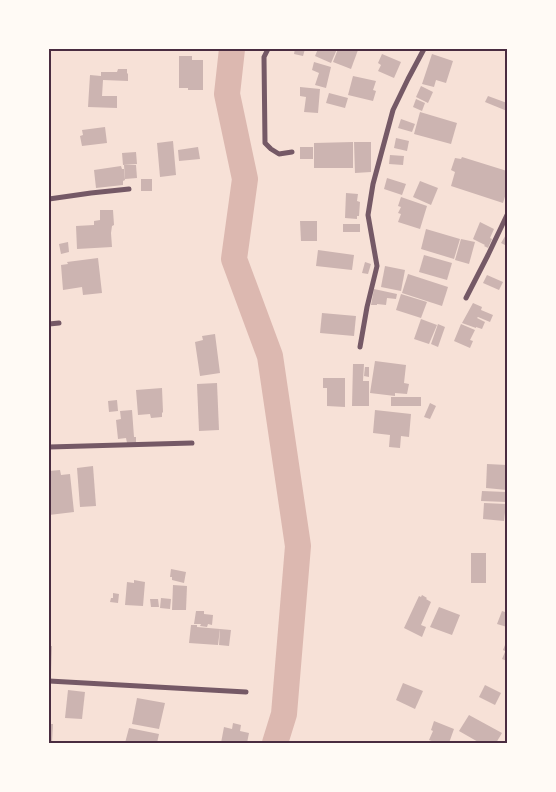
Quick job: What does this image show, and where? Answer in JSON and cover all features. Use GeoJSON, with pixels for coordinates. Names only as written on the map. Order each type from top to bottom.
{"type":"FeatureCollection","features":[{"type":"Feature","properties":{"kind":"street"},"geometry":{"type":"LineString","coordinates":[[268,49],[264,57],[265,143],[279,154],[292,152]]}},
{"type":"Feature","properties":{"kind":"street"},"geometry":{"type":"LineString","coordinates":[[360,347],[377,266],[368,215],[373,184],[393,110],[424,49]]}},
{"type":"Feature","properties":{"kind":"street"},"geometry":{"type":"LineString","coordinates":[[49,200],[129,189]]}},
{"type":"Feature","properties":{"kind":"street"},"geometry":{"type":"LineString","coordinates":[[466,298],[507,215]]}},
{"type":"Feature","properties":{"kind":"street"},"geometry":{"type":"LineString","coordinates":[[49,324],[59,323]]}},
{"type":"Feature","properties":{"kind":"street"},"geometry":{"type":"LineString","coordinates":[[49,447],[192,443]]}},
{"type":"Feature","properties":{"kind":"street"},"geometry":{"type":"LineString","coordinates":[[49,680],[246,692]]}},
{"type":"Feature","properties":{"kind":"building"},"geometry":{"type":"Polygon","coordinates":[[[295,49],[305,49],[303,56],[294,54],[295,49]]]}},
{"type":"Feature","properties":{"kind":"building"},"geometry":{"type":"Polygon","coordinates":[[[318,49],[337,49],[331,63],[315,56],[318,49]]]}},
{"type":"Feature","properties":{"kind":"building"},"geometry":{"type":"Polygon","coordinates":[[[338,49],[358,50],[351,69],[333,62],[338,49]]]}},
{"type":"Feature","properties":{"kind":"building"},"geometry":{"type":"Polygon","coordinates":[[[382,54],[401,62],[394,78],[378,71],[381,65],[378,63],[382,54]]]}},
{"type":"Feature","properties":{"kind":"building"},"geometry":{"type":"Polygon","coordinates":[[[432,54],[453,61],[446,83],[436,80],[434,87],[422,84],[432,54]]]}},
{"type":"Feature","properties":{"kind":"building"},"geometry":{"type":"Polygon","coordinates":[[[179,56],[192,56],[192,60],[203,60],[203,90],[179,88],[179,56]]]}},
{"type":"Feature","properties":{"kind":"building"},"geometry":{"type":"Polygon","coordinates":[[[314,62],[331,67],[326,88],[315,85],[319,73],[312,70],[314,62]]]}},
{"type":"Feature","properties":{"kind":"building"},"geometry":{"type":"Polygon","coordinates":[[[118,69],[127,69],[128,81],[103,80],[102,96],[117,96],[117,108],[88,107],[90,75],[101,76],[101,72],[117,72],[118,69]]]}},
{"type":"Feature","properties":{"kind":"building"},"geometry":{"type":"Polygon","coordinates":[[[353,76],[376,81],[373,90],[376,91],[373,101],[348,95],[353,76]]]}},
{"type":"Feature","properties":{"kind":"building"},"geometry":{"type":"Polygon","coordinates":[[[421,86],[433,92],[428,103],[416,97],[421,86]]]}},
{"type":"Feature","properties":{"kind":"building"},"geometry":{"type":"Polygon","coordinates":[[[300,87],[320,89],[318,113],[304,112],[306,97],[300,96],[300,87]]]}},
{"type":"Feature","properties":{"kind":"building"},"geometry":{"type":"Polygon","coordinates":[[[329,93],[348,98],[345,108],[326,103],[329,93]]]}},
{"type":"Feature","properties":{"kind":"building"},"geometry":{"type":"Polygon","coordinates":[[[488,96],[507,103],[507,111],[485,102],[488,96]]]}},
{"type":"Feature","properties":{"kind":"building"},"geometry":{"type":"Polygon","coordinates":[[[416,99],[425,103],[422,111],[413,107],[416,99]]]}},
{"type":"Feature","properties":{"kind":"building"},"geometry":{"type":"Polygon","coordinates":[[[420,112],[457,123],[451,144],[414,134],[420,112]]]}},
{"type":"Feature","properties":{"kind":"building"},"geometry":{"type":"Polygon","coordinates":[[[401,119],[415,124],[412,132],[398,128],[401,119]]]}},
{"type":"Feature","properties":{"kind":"building"},"geometry":{"type":"Polygon","coordinates":[[[105,127],[107,143],[82,146],[80,136],[83,135],[82,130],[105,127]]]}},
{"type":"Feature","properties":{"kind":"building"},"geometry":{"type":"Polygon","coordinates":[[[396,138],[409,141],[407,151],[394,148],[396,138]]]}},
{"type":"Feature","properties":{"kind":"building"},"geometry":{"type":"Polygon","coordinates":[[[173,141],[176,175],[160,177],[157,143],[173,141]]]}},
{"type":"Feature","properties":{"kind":"building"},"geometry":{"type":"Polygon","coordinates":[[[353,142],[353,168],[314,168],[314,143],[353,142]]]}},
{"type":"Feature","properties":{"kind":"building"},"geometry":{"type":"Polygon","coordinates":[[[354,142],[371,142],[371,172],[355,173],[354,142]]]}},
{"type":"Feature","properties":{"kind":"building"},"geometry":{"type":"Polygon","coordinates":[[[198,147],[200,159],[179,161],[178,150],[198,147]]]}},
{"type":"Feature","properties":{"kind":"building"},"geometry":{"type":"Polygon","coordinates":[[[300,147],[313,147],[313,159],[300,159],[300,147]]]}},
{"type":"Feature","properties":{"kind":"building"},"geometry":{"type":"Polygon","coordinates":[[[136,152],[137,164],[123,165],[122,153],[136,152]]]}},
{"type":"Feature","properties":{"kind":"building"},"geometry":{"type":"Polygon","coordinates":[[[390,155],[404,156],[403,165],[389,164],[390,155]]]}},
{"type":"Feature","properties":{"kind":"building"},"geometry":{"type":"Polygon","coordinates":[[[462,157],[507,171],[507,190],[503,203],[451,186],[455,172],[451,170],[455,158],[461,159],[462,157]]]}},
{"type":"Feature","properties":{"kind":"building"},"geometry":{"type":"Polygon","coordinates":[[[124,165],[136,165],[137,178],[125,179],[124,165]]]}},
{"type":"Feature","properties":{"kind":"building"},"geometry":{"type":"Polygon","coordinates":[[[121,166],[124,169],[125,180],[123,185],[96,188],[94,170],[121,166]]]}},
{"type":"Feature","properties":{"kind":"building"},"geometry":{"type":"Polygon","coordinates":[[[387,178],[406,184],[402,195],[384,189],[387,178]]]}},
{"type":"Feature","properties":{"kind":"building"},"geometry":{"type":"Polygon","coordinates":[[[141,179],[152,179],[152,191],[141,191],[141,179]]]}},
{"type":"Feature","properties":{"kind":"building"},"geometry":{"type":"Polygon","coordinates":[[[420,181],[438,188],[431,205],[413,197],[420,181]]]}},
{"type":"Feature","properties":{"kind":"building"},"geometry":{"type":"Polygon","coordinates":[[[346,193],[358,194],[357,201],[360,202],[357,219],[345,218],[346,193]]]}},
{"type":"Feature","properties":{"kind":"building"},"geometry":{"type":"Polygon","coordinates":[[[401,197],[427,206],[420,229],[398,222],[401,214],[398,213],[401,207],[398,206],[401,197]]]}},
{"type":"Feature","properties":{"kind":"building"},"geometry":{"type":"Polygon","coordinates":[[[100,210],[113,210],[112,247],[77,249],[76,226],[94,225],[94,221],[100,220],[100,210]]]}},
{"type":"Feature","properties":{"kind":"building"},"geometry":{"type":"Polygon","coordinates":[[[300,221],[317,221],[317,241],[301,241],[300,221]]]}},
{"type":"Feature","properties":{"kind":"building"},"geometry":{"type":"Polygon","coordinates":[[[480,222],[494,229],[488,248],[473,239],[480,222]]]}},
{"type":"Feature","properties":{"kind":"building"},"geometry":{"type":"Polygon","coordinates":[[[343,224],[360,224],[360,232],[343,232],[343,224]]]}},
{"type":"Feature","properties":{"kind":"building"},"geometry":{"type":"Polygon","coordinates":[[[426,229],[460,239],[454,259],[421,249],[426,229]]]}},
{"type":"Feature","properties":{"kind":"building"},"geometry":{"type":"Polygon","coordinates":[[[507,233],[507,246],[501,243],[507,233]]]}},
{"type":"Feature","properties":{"kind":"building"},"geometry":{"type":"Polygon","coordinates":[[[461,239],[475,242],[469,264],[455,260],[461,239]]]}},
{"type":"Feature","properties":{"kind":"building"},"geometry":{"type":"Polygon","coordinates":[[[68,242],[69,252],[61,254],[59,244],[68,242]]]}},
{"type":"Feature","properties":{"kind":"building"},"geometry":{"type":"Polygon","coordinates":[[[318,250],[354,255],[352,270],[316,266],[318,250]]]}},
{"type":"Feature","properties":{"kind":"building"},"geometry":{"type":"Polygon","coordinates":[[[424,255],[452,263],[447,280],[419,272],[424,255]]]}},
{"type":"Feature","properties":{"kind":"building"},"geometry":{"type":"Polygon","coordinates":[[[98,258],[102,293],[83,295],[82,287],[63,290],[61,265],[68,264],[67,262],[98,258]]]}},
{"type":"Feature","properties":{"kind":"building"},"geometry":{"type":"Polygon","coordinates":[[[365,262],[371,264],[368,274],[362,273],[365,262]]]}},
{"type":"Feature","properties":{"kind":"building"},"geometry":{"type":"Polygon","coordinates":[[[385,266],[405,270],[401,291],[381,287],[385,266]]]}},
{"type":"Feature","properties":{"kind":"building"},"geometry":{"type":"Polygon","coordinates":[[[408,274],[448,287],[442,306],[402,293],[408,274]]]}},
{"type":"Feature","properties":{"kind":"building"},"geometry":{"type":"Polygon","coordinates":[[[50,275],[51,298],[49,298],[50,275]]]}},
{"type":"Feature","properties":{"kind":"building"},"geometry":{"type":"Polygon","coordinates":[[[487,275],[503,282],[499,290],[483,283],[487,275]]]}},
{"type":"Feature","properties":{"kind":"building"},"geometry":{"type":"Polygon","coordinates":[[[374,289],[397,294],[396,299],[387,298],[386,305],[371,305],[374,289]]]}},
{"type":"Feature","properties":{"kind":"building"},"geometry":{"type":"Polygon","coordinates":[[[401,294],[427,302],[421,318],[396,310],[401,294]]]}},
{"type":"Feature","properties":{"kind":"building"},"geometry":{"type":"Polygon","coordinates":[[[473,303],[482,307],[481,310],[493,315],[490,322],[477,318],[485,322],[482,329],[462,323],[473,303]]]}},
{"type":"Feature","properties":{"kind":"building"},"geometry":{"type":"Polygon","coordinates":[[[322,313],[356,316],[354,336],[320,333],[322,313]]]}},
{"type":"Feature","properties":{"kind":"building"},"geometry":{"type":"Polygon","coordinates":[[[421,319],[437,325],[429,344],[414,339],[421,319]]]}},
{"type":"Feature","properties":{"kind":"building"},"geometry":{"type":"Polygon","coordinates":[[[438,324],[445,327],[438,347],[431,344],[438,324]]]}},
{"type":"Feature","properties":{"kind":"building"},"geometry":{"type":"Polygon","coordinates":[[[461,324],[475,330],[470,340],[473,341],[470,348],[454,341],[461,324]]]}},
{"type":"Feature","properties":{"kind":"building"},"geometry":{"type":"Polygon","coordinates":[[[215,334],[220,373],[200,376],[195,342],[203,340],[202,336],[215,334]]]}},
{"type":"Feature","properties":{"kind":"building"},"geometry":{"type":"Polygon","coordinates":[[[375,361],[406,365],[404,383],[409,384],[407,394],[395,393],[395,396],[370,393],[375,361]]]}},
{"type":"Feature","properties":{"kind":"building"},"geometry":{"type":"Polygon","coordinates":[[[353,364],[364,364],[363,381],[369,381],[369,406],[352,406],[353,364]]]}},
{"type":"Feature","properties":{"kind":"building"},"geometry":{"type":"Polygon","coordinates":[[[365,367],[369,367],[369,377],[364,376],[365,367]]]}},
{"type":"Feature","properties":{"kind":"building"},"geometry":{"type":"Polygon","coordinates":[[[323,378],[345,378],[345,407],[327,406],[327,388],[323,388],[323,378]]]}},
{"type":"Feature","properties":{"kind":"building"},"geometry":{"type":"Polygon","coordinates":[[[217,383],[219,430],[199,431],[197,384],[217,383]]]}},
{"type":"Feature","properties":{"kind":"building"},"geometry":{"type":"Polygon","coordinates":[[[162,388],[162,417],[151,418],[150,414],[138,415],[136,390],[162,388]]]}},
{"type":"Feature","properties":{"kind":"building"},"geometry":{"type":"Polygon","coordinates":[[[391,397],[421,397],[421,406],[391,406],[391,397]]]}},
{"type":"Feature","properties":{"kind":"building"},"geometry":{"type":"Polygon","coordinates":[[[117,400],[118,411],[109,412],[108,401],[117,400]]]}},
{"type":"Feature","properties":{"kind":"building"},"geometry":{"type":"Polygon","coordinates":[[[430,403],[436,406],[430,419],[424,417],[430,403]]]}},
{"type":"Feature","properties":{"kind":"building"},"geometry":{"type":"Polygon","coordinates":[[[132,410],[136,443],[127,443],[126,438],[118,439],[116,420],[121,419],[120,411],[132,410]]]}},
{"type":"Feature","properties":{"kind":"building"},"geometry":{"type":"Polygon","coordinates":[[[375,410],[411,414],[409,437],[401,436],[400,448],[389,447],[390,435],[373,433],[375,410]]]}},
{"type":"Feature","properties":{"kind":"building"},"geometry":{"type":"Polygon","coordinates":[[[487,464],[507,465],[507,490],[486,488],[487,464]]]}},
{"type":"Feature","properties":{"kind":"building"},"geometry":{"type":"Polygon","coordinates":[[[93,466],[96,506],[80,507],[77,468],[93,466]]]}},
{"type":"Feature","properties":{"kind":"building"},"geometry":{"type":"Polygon","coordinates":[[[60,470],[61,475],[70,474],[74,512],[49,515],[49,471],[60,470]]]}},
{"type":"Feature","properties":{"kind":"building"},"geometry":{"type":"Polygon","coordinates":[[[482,491],[506,492],[506,502],[481,501],[482,491]]]}},
{"type":"Feature","properties":{"kind":"building"},"geometry":{"type":"Polygon","coordinates":[[[484,503],[506,504],[504,521],[483,519],[484,503]]]}},
{"type":"Feature","properties":{"kind":"building"},"geometry":{"type":"Polygon","coordinates":[[[471,553],[486,553],[486,583],[471,583],[471,553]]]}},
{"type":"Feature","properties":{"kind":"building"},"geometry":{"type":"Polygon","coordinates":[[[171,569],[186,572],[184,583],[172,580],[172,577],[170,577],[171,569]]]}},
{"type":"Feature","properties":{"kind":"building"},"geometry":{"type":"Polygon","coordinates":[[[134,580],[145,582],[143,606],[125,605],[127,582],[134,583],[134,580]]]}},
{"type":"Feature","properties":{"kind":"building"},"geometry":{"type":"Polygon","coordinates":[[[173,585],[187,586],[186,610],[172,610],[173,585]]]}},
{"type":"Feature","properties":{"kind":"building"},"geometry":{"type":"Polygon","coordinates":[[[113,593],[119,594],[118,603],[110,602],[111,598],[113,598],[113,593]]]}},
{"type":"Feature","properties":{"kind":"building"},"geometry":{"type":"Polygon","coordinates":[[[422,595],[431,602],[421,625],[426,627],[422,637],[404,628],[419,596],[421,597],[422,595]]]}},
{"type":"Feature","properties":{"kind":"building"},"geometry":{"type":"Polygon","coordinates":[[[161,598],[171,599],[170,609],[160,608],[161,598]]]}},
{"type":"Feature","properties":{"kind":"building"},"geometry":{"type":"Polygon","coordinates":[[[150,599],[158,599],[159,607],[151,607],[150,599]]]}},
{"type":"Feature","properties":{"kind":"building"},"geometry":{"type":"Polygon","coordinates":[[[439,607],[460,615],[452,635],[430,627],[439,607]]]}},
{"type":"Feature","properties":{"kind":"building"},"geometry":{"type":"Polygon","coordinates":[[[507,607],[507,627],[497,624],[502,611],[505,612],[507,607]]]}},
{"type":"Feature","properties":{"kind":"building"},"geometry":{"type":"Polygon","coordinates":[[[196,611],[204,611],[204,614],[213,615],[212,625],[208,624],[207,627],[200,626],[201,624],[194,624],[196,611]]]}},
{"type":"Feature","properties":{"kind":"building"},"geometry":{"type":"Polygon","coordinates":[[[191,625],[220,629],[218,645],[189,643],[191,625]]]}},
{"type":"Feature","properties":{"kind":"building"},"geometry":{"type":"Polygon","coordinates":[[[220,629],[231,630],[229,646],[219,645],[220,629]]]}},
{"type":"Feature","properties":{"kind":"building"},"geometry":{"type":"Polygon","coordinates":[[[507,640],[507,652],[503,650],[507,640]]]}},
{"type":"Feature","properties":{"kind":"building"},"geometry":{"type":"Polygon","coordinates":[[[49,646],[52,646],[51,675],[49,675],[49,646]]]}},
{"type":"Feature","properties":{"kind":"building"},"geometry":{"type":"Polygon","coordinates":[[[505,652],[507,653],[507,661],[502,659],[505,652]]]}},
{"type":"Feature","properties":{"kind":"building"},"geometry":{"type":"Polygon","coordinates":[[[403,683],[423,691],[415,709],[396,700],[403,683]]]}},
{"type":"Feature","properties":{"kind":"building"},"geometry":{"type":"Polygon","coordinates":[[[485,685],[501,693],[495,705],[479,697],[485,685]]]}},
{"type":"Feature","properties":{"kind":"building"},"geometry":{"type":"Polygon","coordinates":[[[68,690],[85,692],[82,719],[65,718],[68,690]]]}},
{"type":"Feature","properties":{"kind":"building"},"geometry":{"type":"Polygon","coordinates":[[[137,698],[165,703],[159,729],[132,724],[137,698]]]}},
{"type":"Feature","properties":{"kind":"building"},"geometry":{"type":"Polygon","coordinates":[[[469,715],[502,733],[496,743],[480,743],[459,731],[469,715]]]}},
{"type":"Feature","properties":{"kind":"building"},"geometry":{"type":"Polygon","coordinates":[[[434,721],[454,729],[449,743],[437,743],[429,740],[433,731],[431,730],[434,721]]]}},
{"type":"Feature","properties":{"kind":"building"},"geometry":{"type":"Polygon","coordinates":[[[233,723],[241,725],[240,731],[249,733],[247,743],[221,743],[224,727],[232,729],[233,723]]]}},
{"type":"Feature","properties":{"kind":"building"},"geometry":{"type":"Polygon","coordinates":[[[49,724],[53,724],[52,743],[49,743],[49,724]]]}},
{"type":"Feature","properties":{"kind":"building"},"geometry":{"type":"Polygon","coordinates":[[[129,728],[159,734],[157,743],[125,743],[129,728]]]}},
{"type":"Feature","properties":{"kind":"waterway"},"geometry":{"type":"LineString","coordinates":[[232,49],[227,94],[245,179],[234,259],[270,356],[298,546],[284,714],[275,743]]}}]}
